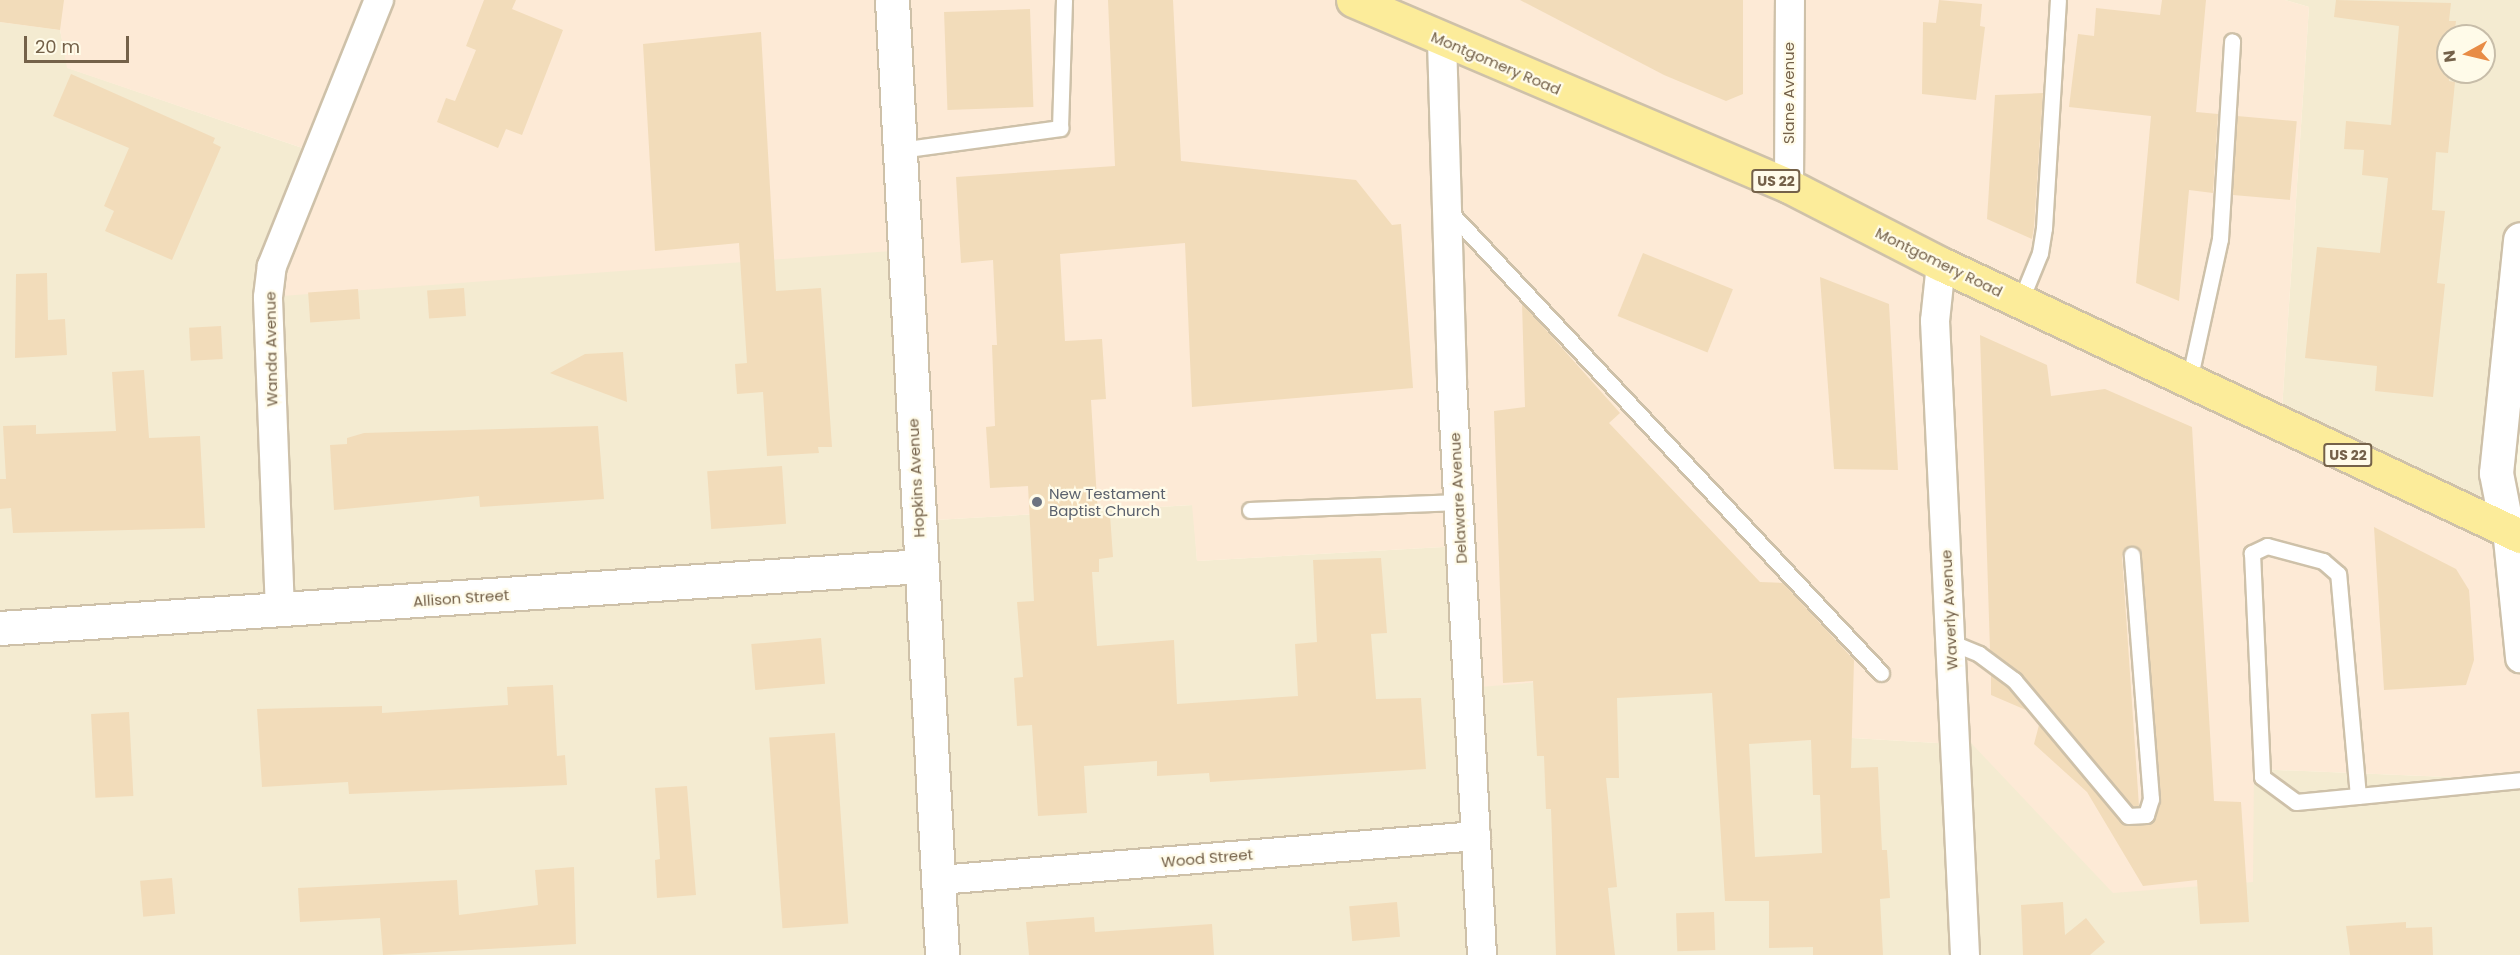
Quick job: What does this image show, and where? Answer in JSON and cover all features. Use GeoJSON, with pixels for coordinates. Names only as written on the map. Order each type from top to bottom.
{"type":"FeatureCollection","features":[{"type":"Feature","properties":{"kind":"main road","name":"Montgomery Road"},"geometry":{"type":"LineString","coordinates":[[1353,0],[1442,41],[1789,186],[2020,302],[2514,533]]}},
{"type":"Feature","properties":{"kind":"street","name":"Wanda Avenue"},"geometry":{"type":"LineString","coordinates":[[280,611],[268,297],[272,266],[379,0]]}},
{"type":"Feature","properties":{"kind":"street","name":"Hopkins Avenue"},"geometry":{"type":"LineString","coordinates":[[892,0],[942,955]]}},
{"type":"Feature","properties":{"kind":"street","name":"Slane Avenue"},"geometry":{"type":"LineString","coordinates":[[1789,186],[1790,0]]}},
{"type":"Feature","properties":{"kind":"street","name":"Delaware Avenue"},"geometry":{"type":"LineString","coordinates":[[1442,41],[1446,208],[1482,955]]}},
{"type":"Feature","properties":{"kind":"street"},"geometry":{"type":"LineString","coordinates":[[2520,239],[2517,306],[2496,473],[2514,533],[2520,658]]}},
{"type":"Feature","properties":{"kind":"street","name":"Waverly Avenue"},"geometry":{"type":"LineString","coordinates":[[1941,264],[1935,321],[1965,955]]}},
{"type":"Feature","properties":{"kind":"street","name":"Allison Street"},"geometry":{"type":"LineString","coordinates":[[0,628],[280,611],[921,566]]}},
{"type":"Feature","properties":{"kind":"street","name":"Wood Street"},"geometry":{"type":"LineString","coordinates":[[939,880],[1476,836]]}},
{"type":"Feature","properties":{"kind":"lane"},"geometry":{"type":"LineString","coordinates":[[900,150],[1060,128],[1064,0]]}},
{"type":"Feature","properties":{"kind":"lane"},"geometry":{"type":"LineString","coordinates":[[2020,302],[2040,253],[2044,228],[2058,0]]}},
{"type":"Feature","properties":{"kind":"lane"},"geometry":{"type":"LineString","coordinates":[[2189,381],[2220,239],[2232,41]]}},
{"type":"Feature","properties":{"kind":"lane"},"geometry":{"type":"LineString","coordinates":[[1446,208],[1881,673]]}},
{"type":"Feature","properties":{"kind":"lane"},"geometry":{"type":"LineString","coordinates":[[1250,510],[1459,502]]}},
{"type":"Feature","properties":{"kind":"lane"},"geometry":{"type":"LineString","coordinates":[[2358,796],[2338,574],[2323,561],[2267,546],[2252,553],[2262,777],[2296,802],[2358,796],[2520,780]]}},
{"type":"Feature","properties":{"kind":"lane"},"geometry":{"type":"LineString","coordinates":[[1950,642],[2014,680],[2128,816],[2146,815],[2151,799],[2132,555]]}},
{"type":"Feature","properties":{"kind":"shaded area"},"geometry":{"type":"Polygon","coordinates":[[[0,0],[2285,0],[2309,7],[2281,424],[2507,529],[2520,658],[2520,780],[2254,769],[2253,882],[2113,893],[1955,726],[1954,744],[1852,738],[1717,745],[1710,668],[1468,688],[1461,546],[1197,561],[1192,505],[918,521],[905,250],[268,297],[317,153],[67,68],[60,30],[0,22],[0,0]]]}},
{"type":"Feature","properties":{"kind":"shaded area"},"geometry":{"type":"Polygon","coordinates":[[[2285,0],[2520,0],[2520,307],[2507,529],[2281,424],[2309,7],[2285,0]]]}},
{"type":"Feature","properties":{"kind":"shaded area"},"geometry":{"type":"Polygon","coordinates":[[[0,22],[60,30],[68,68],[317,153],[905,250],[918,521],[1193,505],[1197,561],[1461,546],[1503,683],[1666,674],[1852,738],[1954,744],[1954,725],[2254,769],[2520,780],[2520,955],[0,955],[0,22]]]}},
{"type":"Feature","properties":{"kind":"building"},"geometry":{"type":"Polygon","coordinates":[[[0,0],[64,0],[60,30],[0,22],[0,0]]]}},
{"type":"Feature","properties":{"kind":"building"},"geometry":{"type":"Polygon","coordinates":[[[484,0],[516,0],[512,9],[563,30],[522,135],[506,129],[498,148],[437,122],[446,98],[455,101],[476,50],[466,46],[484,0]]]}},
{"type":"Feature","properties":{"kind":"building"},"geometry":{"type":"Polygon","coordinates":[[[1108,0],[1173,0],[1181,161],[1356,180],[1392,225],[1401,224],[1413,388],[1192,407],[1185,243],[1060,254],[1065,341],[1102,339],[1106,399],[1091,400],[1098,516],[1110,515],[1113,557],[1099,559],[1099,572],[1092,572],[1097,646],[1174,640],[1177,704],[1298,696],[1295,644],[1317,642],[1313,560],[1381,558],[1387,633],[1371,634],[1376,699],[1421,698],[1426,769],[1210,782],[1209,773],[1157,776],[1157,761],[1084,766],[1087,813],[1038,816],[1032,725],[1017,726],[1014,678],[1023,677],[1017,602],[1034,601],[1028,486],[990,488],[986,427],[995,426],[992,345],[997,345],[993,260],[961,263],[956,177],[1115,166],[1108,0]]]}},
{"type":"Feature","properties":{"kind":"building"},"geometry":{"type":"Polygon","coordinates":[[[1520,0],[1743,0],[1743,94],[1726,101],[1664,75],[1520,0]]]}},
{"type":"Feature","properties":{"kind":"building"},"geometry":{"type":"Polygon","coordinates":[[[1939,0],[1982,4],[1980,26],[1985,27],[1976,100],[1922,94],[1923,22],[1936,23],[1939,0]]]}},
{"type":"Feature","properties":{"kind":"building"},"geometry":{"type":"Polygon","coordinates":[[[2162,0],[2206,0],[2196,112],[2218,114],[2213,193],[2189,190],[2179,301],[2136,283],[2151,116],[2069,107],[2078,34],[2094,36],[2096,8],[2160,15],[2162,0]]]}},
{"type":"Feature","properties":{"kind":"building"},"geometry":{"type":"Polygon","coordinates":[[[2336,0],[2451,3],[2449,21],[2456,21],[2456,24],[2436,24],[2436,84],[2455,84],[2448,153],[2436,152],[2432,210],[2445,211],[2437,283],[2445,284],[2433,397],[2375,391],[2377,366],[2305,358],[2317,247],[2380,253],[2388,178],[2362,175],[2364,150],[2344,149],[2346,121],[2391,125],[2399,26],[2334,17],[2336,0]]]}},
{"type":"Feature","properties":{"kind":"building"},"geometry":{"type":"Polygon","coordinates":[[[1030,9],[1033,107],[947,110],[944,12],[1030,9]]]}},
{"type":"Feature","properties":{"kind":"building"},"geometry":{"type":"Polygon","coordinates":[[[761,32],[776,291],[821,288],[832,447],[818,447],[819,453],[767,456],[763,392],[737,394],[735,364],[747,363],[739,243],[655,251],[643,44],[761,32]]]}},
{"type":"Feature","properties":{"kind":"building"},"geometry":{"type":"Polygon","coordinates":[[[71,74],[215,138],[213,143],[221,147],[172,260],[105,231],[114,211],[104,206],[129,148],[53,116],[71,74]]]}},
{"type":"Feature","properties":{"kind":"building"},"geometry":{"type":"Polygon","coordinates":[[[2043,93],[2032,239],[1987,219],[1995,95],[2043,93]]]}},
{"type":"Feature","properties":{"kind":"building"},"geometry":{"type":"Polygon","coordinates":[[[2237,116],[2297,121],[2290,200],[2230,195],[2237,116]]]}},
{"type":"Feature","properties":{"kind":"building"},"geometry":{"type":"Polygon","coordinates":[[[1643,253],[1733,289],[1707,352],[1618,316],[1643,253]]]}},
{"type":"Feature","properties":{"kind":"building"},"geometry":{"type":"Polygon","coordinates":[[[47,273],[48,320],[65,319],[67,355],[15,358],[16,274],[47,273]]]}},
{"type":"Feature","properties":{"kind":"building"},"geometry":{"type":"Polygon","coordinates":[[[1820,277],[1889,304],[1898,470],[1834,469],[1820,277]]]}},
{"type":"Feature","properties":{"kind":"building"},"geometry":{"type":"Polygon","coordinates":[[[464,288],[466,316],[429,319],[427,291],[464,288]]]}},
{"type":"Feature","properties":{"kind":"building"},"geometry":{"type":"Polygon","coordinates":[[[358,289],[360,319],[310,322],[308,292],[358,289]]]}},
{"type":"Feature","properties":{"kind":"building"},"geometry":{"type":"Polygon","coordinates":[[[1522,303],[1620,413],[1609,423],[1760,582],[1783,583],[1854,660],[1851,768],[1878,767],[1882,850],[1887,850],[1890,898],[1880,899],[1883,955],[1813,955],[1813,947],[1769,948],[1769,901],[1725,901],[1712,693],[1617,698],[1619,778],[1606,778],[1617,887],[1608,888],[1615,955],[1556,955],[1551,809],[1546,809],[1544,756],[1537,756],[1533,681],[1503,683],[1494,411],[1525,407],[1522,303]],[[1811,740],[1749,744],[1755,857],[1822,853],[1820,795],[1813,795],[1811,740]]]}},
{"type":"Feature","properties":{"kind":"building"},"geometry":{"type":"Polygon","coordinates":[[[221,326],[223,359],[191,361],[189,328],[221,326]]]}},
{"type":"Feature","properties":{"kind":"building"},"geometry":{"type":"Polygon","coordinates":[[[1980,335],[2047,365],[2051,396],[2105,389],[2192,427],[2214,801],[2241,802],[2249,922],[2200,924],[2197,880],[2143,886],[2087,792],[2034,744],[2039,725],[2124,825],[2147,825],[2155,819],[2161,798],[2140,549],[2127,547],[2122,556],[2139,806],[2132,806],[2021,674],[1990,650],[1980,335]]]}},
{"type":"Feature","properties":{"kind":"building"},"geometry":{"type":"Polygon","coordinates":[[[623,352],[627,402],[550,373],[585,354],[623,352]]]}},
{"type":"Feature","properties":{"kind":"building"},"geometry":{"type":"Polygon","coordinates":[[[144,370],[149,438],[200,436],[205,528],[13,533],[11,508],[0,509],[0,479],[6,479],[3,426],[36,425],[36,434],[116,431],[112,372],[144,370]]]}},
{"type":"Feature","properties":{"kind":"building"},"geometry":{"type":"Polygon","coordinates":[[[598,426],[604,499],[480,507],[479,496],[334,510],[330,445],[347,444],[347,438],[364,433],[598,426]]]}},
{"type":"Feature","properties":{"kind":"building"},"geometry":{"type":"Polygon","coordinates":[[[782,466],[786,524],[711,529],[707,471],[782,466]]]}},
{"type":"Feature","properties":{"kind":"building"},"geometry":{"type":"Polygon","coordinates":[[[2374,527],[2456,569],[2469,590],[2474,660],[2466,685],[2384,690],[2374,527]]]}},
{"type":"Feature","properties":{"kind":"building"},"geometry":{"type":"Polygon","coordinates":[[[821,638],[825,684],[755,690],[751,644],[821,638]]]}},
{"type":"Feature","properties":{"kind":"building"},"geometry":{"type":"Polygon","coordinates":[[[1991,675],[2007,687],[2026,710],[1991,695],[1991,675]]]}},
{"type":"Feature","properties":{"kind":"building"},"geometry":{"type":"Polygon","coordinates":[[[553,685],[557,756],[565,755],[567,785],[349,794],[348,782],[262,787],[257,709],[382,706],[382,713],[508,705],[507,687],[553,685]]]}},
{"type":"Feature","properties":{"kind":"building"},"geometry":{"type":"Polygon","coordinates":[[[129,712],[133,796],[95,798],[91,714],[129,712]]]}},
{"type":"Feature","properties":{"kind":"building"},"geometry":{"type":"Polygon","coordinates":[[[835,733],[848,924],[782,928],[769,738],[835,733]]]}},
{"type":"Feature","properties":{"kind":"building"},"geometry":{"type":"Polygon","coordinates":[[[687,786],[696,895],[657,898],[655,860],[660,859],[655,788],[687,786]]]}},
{"type":"Feature","properties":{"kind":"building"},"geometry":{"type":"Polygon","coordinates":[[[574,867],[576,944],[383,955],[380,918],[300,922],[298,888],[457,880],[459,915],[538,905],[535,870],[574,867]]]}},
{"type":"Feature","properties":{"kind":"building"},"geometry":{"type":"Polygon","coordinates":[[[172,878],[175,914],[143,917],[140,881],[172,878]]]}},
{"type":"Feature","properties":{"kind":"building"},"geometry":{"type":"Polygon","coordinates":[[[1397,902],[1400,937],[1352,941],[1349,906],[1397,902]]]}},
{"type":"Feature","properties":{"kind":"building"},"geometry":{"type":"Polygon","coordinates":[[[2063,902],[2065,935],[2086,918],[2105,942],[2090,955],[2023,955],[2021,905],[2063,902]]]}},
{"type":"Feature","properties":{"kind":"building"},"geometry":{"type":"Polygon","coordinates":[[[1714,912],[1715,950],[1677,951],[1676,913],[1714,912]]]}},
{"type":"Feature","properties":{"kind":"building"},"geometry":{"type":"Polygon","coordinates":[[[1094,917],[1095,932],[1212,924],[1214,955],[1029,955],[1026,922],[1094,917]]]}},
{"type":"Feature","properties":{"kind":"building"},"geometry":{"type":"Polygon","coordinates":[[[2406,922],[2406,928],[2432,927],[2433,955],[2350,955],[2346,926],[2406,922]]]}},
{"type":"Feature","properties":{"kind":"place","name":"New Testament Baptist Church"},"geometry":{"type":"Point","coordinates":[1037,502]}}]}
